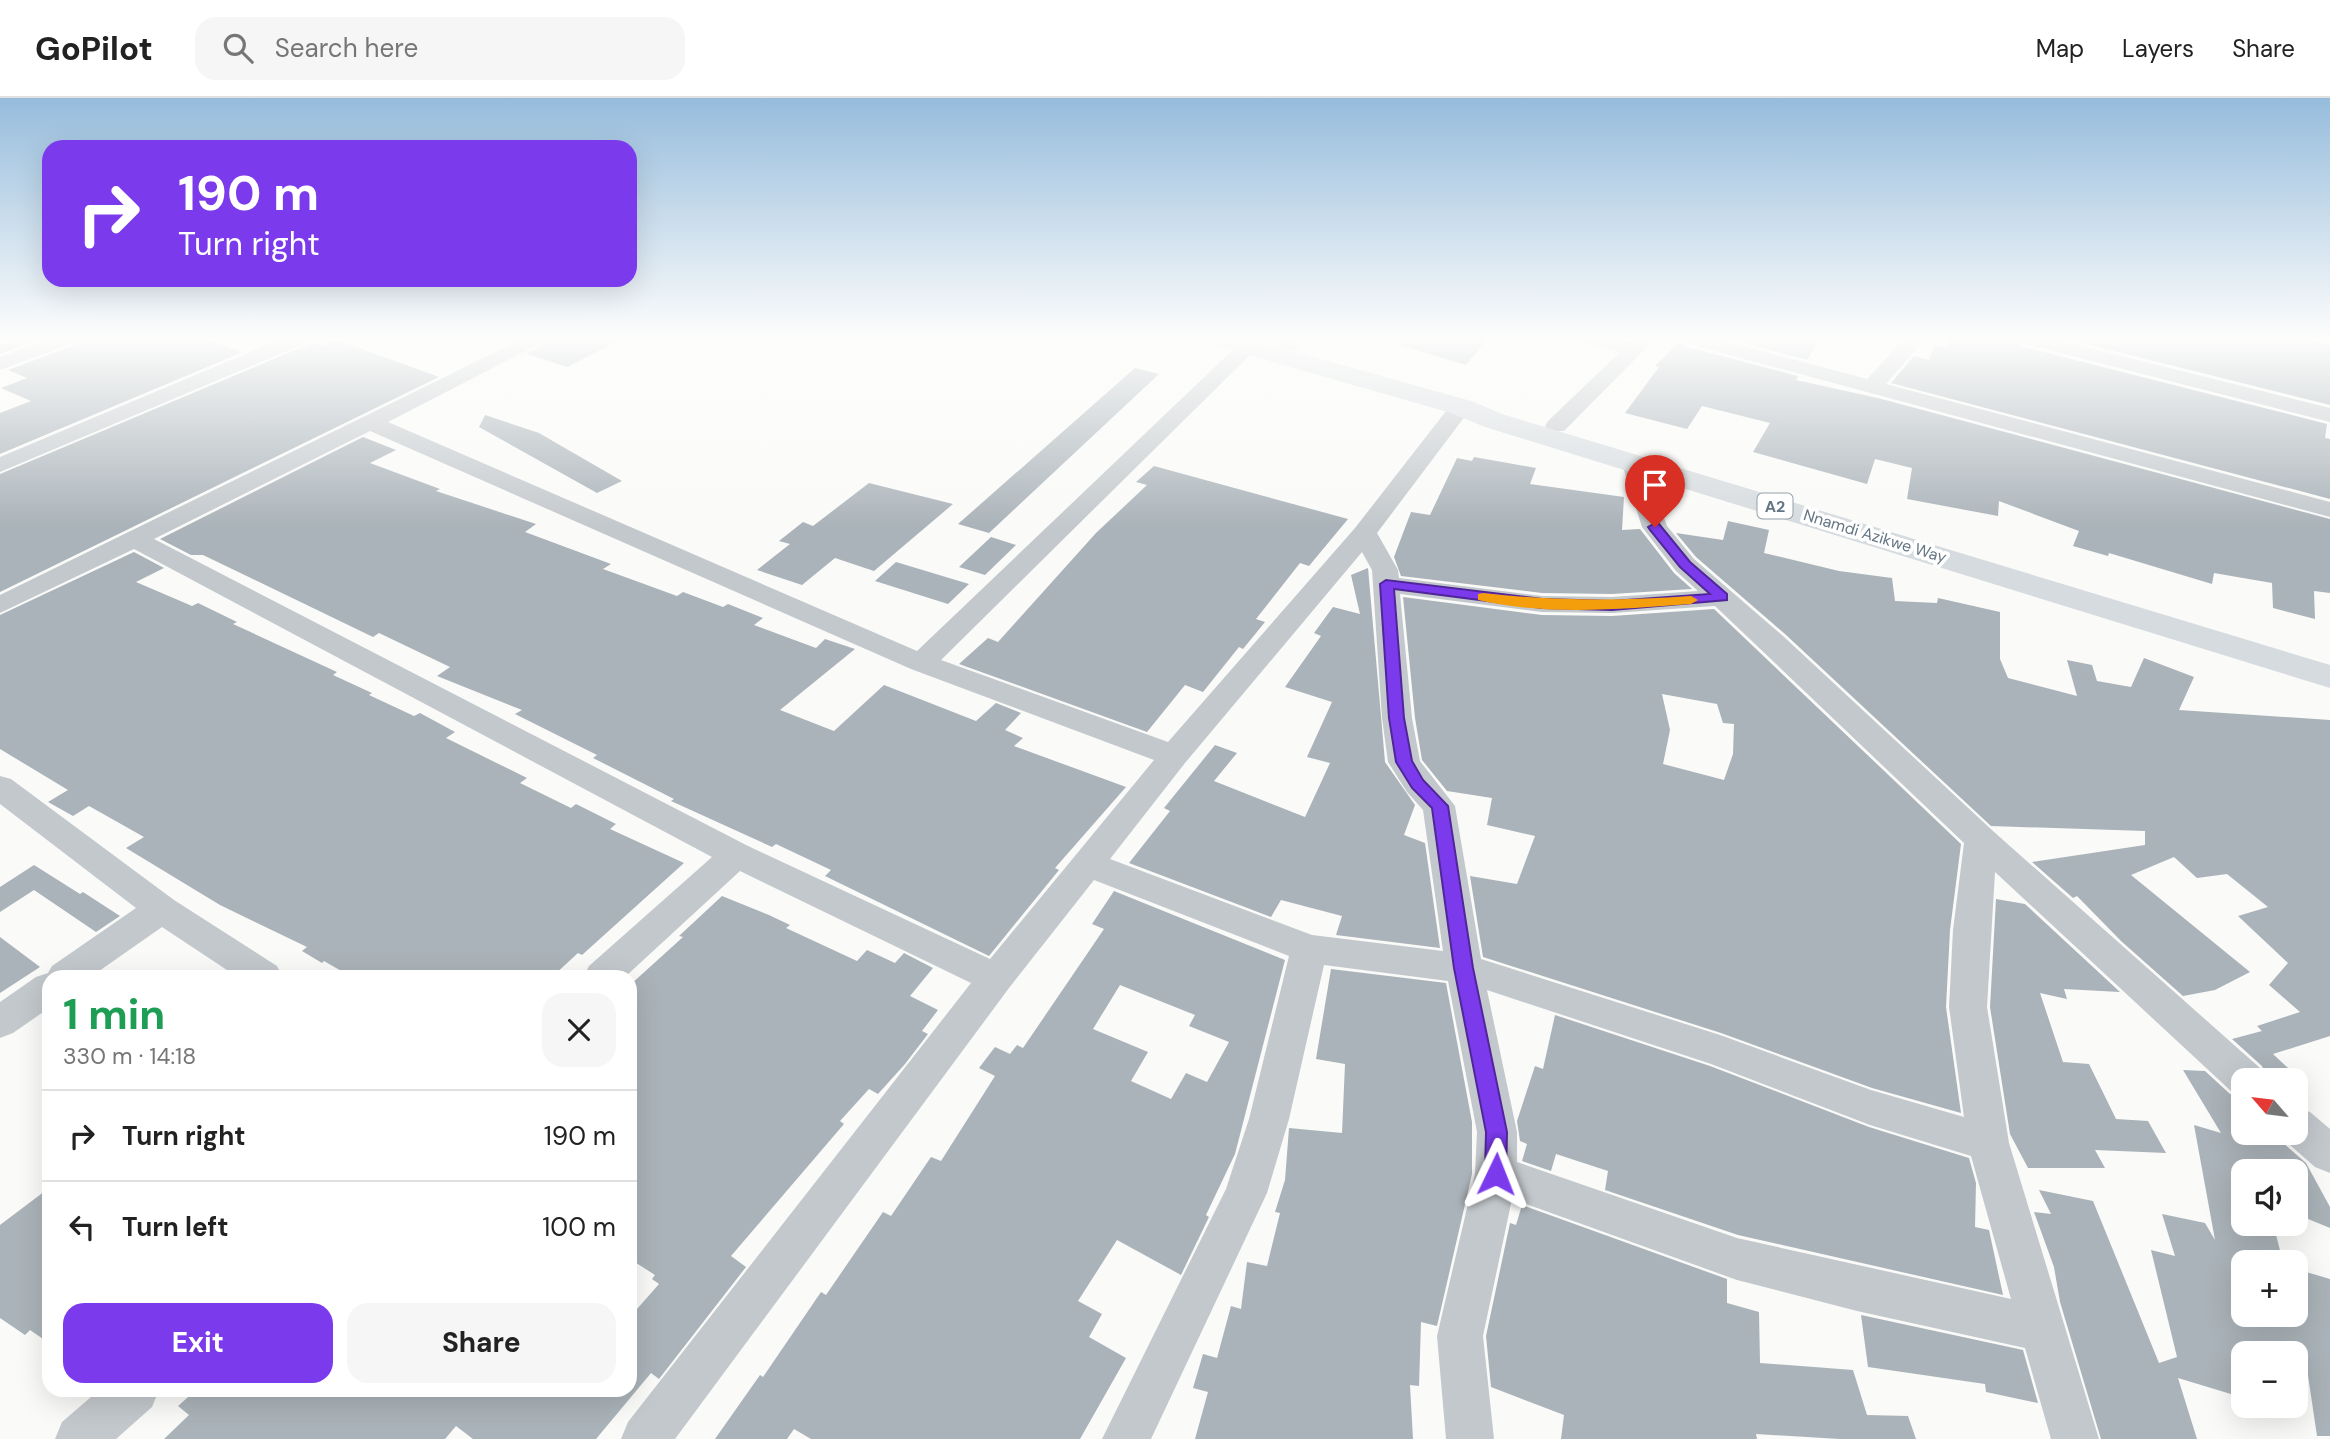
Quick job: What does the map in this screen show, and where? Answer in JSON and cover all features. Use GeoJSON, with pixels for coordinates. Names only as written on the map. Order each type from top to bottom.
{"type":"FeatureCollection","features":[{"type":"Feature","properties":{"kind":"highway","name":"Nnamdi Azikwe Way"},"geometry":{"type":"LineString","coordinates":[[1444,402],[1495,421],[2330,677]]}},
{"type":"Feature","properties":{"kind":"highway","name":"Nnamdi Azikwe Way"},"geometry":{"type":"LineString","coordinates":[[1470,402],[1721,473],[2330,659]]}},
{"type":"Feature","properties":{"kind":"street"},"geometry":{"type":"LineString","coordinates":[[0,465],[145,402]]}},
{"type":"Feature","properties":{"kind":"street"},"geometry":{"type":"LineString","coordinates":[[0,605],[137,540],[413,402]]}},
{"type":"Feature","properties":{"kind":"street"},"geometry":{"type":"LineString","coordinates":[[921,663],[1198,402]]}},
{"type":"Feature","properties":{"kind":"street"},"geometry":{"type":"LineString","coordinates":[[1556,426],[1581,402]]}},
{"type":"Feature","properties":{"kind":"street"},"geometry":{"type":"LineString","coordinates":[[1926,402],[2330,510]]}},
{"type":"Feature","properties":{"kind":"street"},"geometry":{"type":"LineString","coordinates":[[2277,402],[2330,415]]}},
{"type":"Feature","properties":{"kind":"street"},"geometry":{"type":"LineString","coordinates":[[645,1439],[996,978],[1174,756],[1364,533],[1461,407]]}},
{"type":"Feature","properties":{"kind":"street"},"geometry":{"type":"LineString","coordinates":[[370,423],[921,663],[1174,756]]}},
{"type":"Feature","properties":{"kind":"street"},"geometry":{"type":"LineString","coordinates":[[1634,464],[1655,527],[1685,565],[1981,840],[2233,1068]]}},
{"type":"Feature","properties":{"kind":"street"},"geometry":{"type":"LineString","coordinates":[[1364,533],[1385,570],[1397,718],[1404,762],[1418,784],[1440,806],[1464,968],[1497,1132],[1496,1174],[1460,1336],[1470,1439]]}},
{"type":"Feature","properties":{"kind":"street"},"geometry":{"type":"LineString","coordinates":[[137,540],[736,855],[996,978]]}},
{"type":"Feature","properties":{"kind":"street"},"geometry":{"type":"LineString","coordinates":[[1386,584],[1542,604],[1612,606],[1722,597]]}},
{"type":"Feature","properties":{"kind":"street"},"geometry":{"type":"LineString","coordinates":[[0,787],[162,909],[255,970]]}},
{"type":"Feature","properties":{"kind":"street"},"geometry":{"type":"LineString","coordinates":[[1981,840],[1971,930],[1968,1007],[1988,1143],[2045,1329],[2075,1439]]}},
{"type":"Feature","properties":{"kind":"street"},"geometry":{"type":"LineString","coordinates":[[609,970],[736,855]]}},
{"type":"Feature","properties":{"kind":"street"},"geometry":{"type":"LineString","coordinates":[[1088,864],[1309,948],[1464,968],[1720,1051],[1870,1107],[1988,1143]]}},
{"type":"Feature","properties":{"kind":"street"},"geometry":{"type":"LineString","coordinates":[[74,970],[162,909]]}},
{"type":"Feature","properties":{"kind":"street"},"geometry":{"type":"LineString","coordinates":[[1126,1439],[1246,1193],[1269,1119],[1309,948]]}},
{"type":"Feature","properties":{"kind":"street"},"geometry":{"type":"LineString","coordinates":[[0,1022],[42,993]]}},
{"type":"Feature","properties":{"kind":"street"},"geometry":{"type":"LineString","coordinates":[[2308,1135],[2330,1154]]}},
{"type":"Feature","properties":{"kind":"street"},"geometry":{"type":"LineString","coordinates":[[1496,1174],[1737,1259],[1857,1289],[2045,1329]]}},
{"type":"Feature","properties":{"kind":"street"},"geometry":{"type":"LineString","coordinates":[[79,1439],[127,1397]]}},
{"type":"Feature","properties":{"kind":"building"},"geometry":{"type":"Polygon","coordinates":[[[30,402],[125,402],[0,454],[0,413],[30,402]]]}},
{"type":"Feature","properties":{"kind":"building"},"geometry":{"type":"Polygon","coordinates":[[[172,402],[389,402],[0,592],[0,474],[172,402]]]}},
{"type":"Feature","properties":{"kind":"building"},"geometry":{"type":"Polygon","coordinates":[[[1097,402],[1130,402],[989,533],[958,524],[1097,402]]]}},
{"type":"Feature","properties":{"kind":"building"},"geometry":{"type":"Polygon","coordinates":[[[1633,402],[1891,402],[2330,519],[2330,593],[2314,591],[2315,619],[2273,608],[2272,583],[2214,573],[2212,584],[2109,553],[2108,556],[2073,546],[2079,531],[1999,501],[1998,516],[1907,499],[1912,468],[1875,459],[1867,484],[1753,452],[1770,423],[1702,406],[1687,429],[1625,413],[1633,402]]]}},
{"type":"Feature","properties":{"kind":"building"},"geometry":{"type":"Polygon","coordinates":[[[1961,402],[2239,402],[2327,424],[2325,438],[2330,439],[2330,499],[1961,402]]]}},
{"type":"Feature","properties":{"kind":"building"},"geometry":{"type":"Polygon","coordinates":[[[485,415],[539,433],[622,481],[597,493],[479,427],[485,415]]]}},
{"type":"Feature","properties":{"kind":"building"},"geometry":{"type":"Polygon","coordinates":[[[363,437],[396,450],[370,463],[440,489],[436,491],[536,524],[525,532],[611,564],[603,569],[677,596],[683,592],[723,607],[728,604],[763,618],[754,625],[816,648],[825,639],[855,649],[780,710],[834,731],[884,685],[976,721],[996,703],[1021,713],[1005,730],[1023,738],[1014,746],[1126,787],[1055,868],[1059,870],[989,956],[825,876],[831,870],[776,844],[772,847],[671,801],[674,799],[593,758],[597,755],[515,714],[522,710],[437,676],[450,667],[379,633],[373,637],[203,555],[191,555],[160,539],[363,437]]]}},
{"type":"Feature","properties":{"kind":"building"},"geometry":{"type":"Polygon","coordinates":[[[1474,457],[1536,468],[1530,484],[1624,497],[1622,530],[1640,529],[1674,573],[1692,589],[1612,594],[1542,593],[1401,576],[1394,557],[1411,512],[1430,515],[1457,458],[1472,461],[1474,457]]]}},
{"type":"Feature","properties":{"kind":"building"},"geometry":{"type":"Polygon","coordinates":[[[1154,466],[1348,519],[1309,566],[1300,563],[1256,619],[1265,622],[1243,649],[1239,647],[1203,692],[1185,685],[1147,732],[959,664],[988,638],[998,642],[1096,533],[1147,485],[1136,482],[1154,466]]]}},
{"type":"Feature","properties":{"kind":"building"},"geometry":{"type":"Polygon","coordinates":[[[869,483],[953,504],[874,571],[835,558],[802,585],[757,570],[790,544],[779,541],[803,522],[813,526],[869,483]]]}},
{"type":"Feature","properties":{"kind":"building"},"geometry":{"type":"Polygon","coordinates":[[[1728,521],[1769,530],[1764,553],[1839,571],[1892,578],[1895,601],[1937,603],[1938,598],[2000,612],[2000,659],[2008,678],[2077,696],[2067,660],[2092,665],[2097,681],[2131,687],[2144,658],[2194,677],[2179,710],[2330,720],[2330,1036],[2273,1054],[2288,1068],[2263,1068],[2232,1039],[2262,1031],[2257,1026],[2300,1012],[2269,985],[2288,963],[2238,916],[2268,907],[2227,874],[2197,878],[2174,857],[2131,875],[2250,972],[2215,990],[2183,996],[2121,941],[2077,896],[2073,898],[2032,862],[2145,845],[2145,831],[1991,826],[1785,634],[1696,557],[1676,533],[1723,540],[1728,521]]]}},
{"type":"Feature","properties":{"kind":"building"},"geometry":{"type":"Polygon","coordinates":[[[991,537],[1016,545],[985,575],[959,567],[991,537]]]}},
{"type":"Feature","properties":{"kind":"building"},"geometry":{"type":"Polygon","coordinates":[[[134,552],[164,568],[136,582],[192,606],[198,603],[237,622],[233,624],[337,672],[333,675],[372,693],[369,695],[414,716],[420,713],[455,732],[446,738],[527,778],[520,783],[571,808],[576,804],[616,824],[610,829],[684,863],[582,955],[578,953],[560,970],[340,970],[302,951],[307,947],[220,905],[126,848],[144,837],[89,806],[73,816],[48,802],[68,790],[0,749],[0,615],[134,552]]]}},
{"type":"Feature","properties":{"kind":"building"},"geometry":{"type":"Polygon","coordinates":[[[896,562],[969,584],[948,604],[875,581],[896,562]]]}},
{"type":"Feature","properties":{"kind":"building"},"geometry":{"type":"Polygon","coordinates":[[[1368,568],[1385,762],[1415,805],[1404,835],[1425,843],[1440,948],[1336,935],[1342,916],[1281,900],[1271,917],[1129,863],[1170,811],[1164,808],[1215,745],[1237,753],[1214,781],[1305,817],[1330,763],[1307,757],[1332,702],[1285,687],[1321,636],[1314,633],[1333,607],[1360,614],[1351,575],[1368,568]]]}},
{"type":"Feature","properties":{"kind":"building"},"geometry":{"type":"Polygon","coordinates":[[[1403,597],[1542,615],[1612,616],[1714,609],[1961,844],[1950,930],[1946,1007],[1961,1113],[1872,1088],[1721,1033],[1483,957],[1470,876],[1517,884],[1535,836],[1487,825],[1492,798],[1447,791],[1422,760],[1403,597]],[[1662,694],[1670,730],[1663,764],[1724,780],[1733,754],[1734,724],[1723,723],[1717,704],[1662,694]]]}},
{"type":"Feature","properties":{"kind":"building"},"geometry":{"type":"Polygon","coordinates":[[[34,865],[120,916],[96,932],[34,890],[0,912],[0,887],[34,865]]]}},
{"type":"Feature","properties":{"kind":"building"},"geometry":{"type":"Polygon","coordinates":[[[1114,891],[1285,960],[1235,1154],[1181,1275],[1117,1240],[1078,1301],[1102,1314],[1089,1337],[1126,1358],[1080,1439],[811,1439],[794,1429],[787,1439],[715,1439],[760,1375],[763,1377],[821,1292],[826,1295],[883,1212],[891,1216],[931,1157],[941,1161],[995,1076],[979,1068],[995,1047],[1010,1054],[1017,1045],[1023,1048],[1104,929],[1092,924],[1114,891]],[[1120,985],[1093,1029],[1148,1052],[1131,1081],[1171,1099],[1186,1073],[1207,1082],[1229,1042],[1189,1026],[1195,1015],[1120,985]]]}},
{"type":"Feature","properties":{"kind":"building"},"geometry":{"type":"Polygon","coordinates":[[[722,896],[790,925],[786,928],[857,961],[867,950],[895,963],[904,953],[933,968],[910,996],[938,1010],[922,1031],[928,1034],[905,1064],[878,1094],[869,1089],[840,1121],[844,1124],[731,1256],[746,1267],[659,1379],[651,1373],[637,1390],[637,1309],[659,1284],[652,1279],[655,1275],[637,1263],[637,979],[683,937],[679,936],[722,896]]]}},
{"type":"Feature","properties":{"kind":"building"},"geometry":{"type":"Polygon","coordinates":[[[1996,899],[2025,904],[2120,992],[2064,989],[2067,999],[2040,993],[2063,1062],[2089,1064],[2116,1119],[2148,1121],[2166,1153],[2095,1150],[2105,1168],[2028,1168],[2010,1134],[1990,1007],[1996,899]]]}},
{"type":"Feature","properties":{"kind":"building"},"geometry":{"type":"Polygon","coordinates":[[[0,937],[40,967],[0,993],[0,937]]]}},
{"type":"Feature","properties":{"kind":"building"},"geometry":{"type":"Polygon","coordinates":[[[1331,969],[1446,983],[1472,1122],[1472,1174],[1437,1326],[1421,1322],[1419,1386],[1410,1385],[1413,1439],[1195,1439],[1208,1392],[1193,1388],[1203,1354],[1217,1358],[1231,1306],[1241,1309],[1247,1262],[1267,1266],[1280,1213],[1275,1212],[1285,1180],[1289,1128],[1342,1133],[1345,1064],[1316,1059],[1331,969]]]}},
{"type":"Feature","properties":{"kind":"building"},"geometry":{"type":"Polygon","coordinates":[[[1555,1015],[1710,1066],[1869,1127],[1969,1158],[1976,1183],[1975,1227],[1989,1230],[2003,1295],[1738,1235],[1605,1190],[1608,1171],[1556,1154],[1551,1171],[1522,1161],[1527,1144],[1520,1141],[1517,1121],[1535,1066],[1543,1069],[1555,1015]]]}},
{"type":"Feature","properties":{"kind":"building"},"geometry":{"type":"Polygon","coordinates":[[[2183,1070],[2205,1071],[2231,1094],[2231,1145],[2286,1145],[2301,1159],[2231,1159],[2231,1236],[2276,1236],[2280,1250],[2231,1250],[2231,1327],[2308,1327],[2308,1273],[2330,1279],[2330,1436],[2317,1436],[2308,1375],[2308,1341],[2231,1341],[2231,1394],[2178,1378],[2197,1439],[2101,1439],[2060,1302],[2054,1267],[2034,1212],[2051,1214],[2039,1190],[2093,1201],[2159,1363],[2177,1357],[2151,1250],[2175,1256],[2162,1214],[2205,1223],[2215,1240],[2194,1125],[2221,1133],[2183,1070]]]}},
{"type":"Feature","properties":{"kind":"building"},"geometry":{"type":"Polygon","coordinates":[[[2308,1167],[2330,1207],[2330,1228],[2308,1219],[2308,1167]]]}},
{"type":"Feature","properties":{"kind":"building"},"geometry":{"type":"Polygon","coordinates":[[[42,1193],[42,1338],[30,1330],[25,1335],[0,1318],[0,1225],[42,1193]]]}},
{"type":"Feature","properties":{"kind":"building"},"geometry":{"type":"Polygon","coordinates":[[[1522,1205],[1727,1279],[1727,1303],[1759,1312],[1760,1363],[1853,1370],[1867,1415],[1908,1416],[1916,1439],[1840,1439],[1756,1434],[1757,1439],[1561,1439],[1564,1415],[1491,1387],[1486,1336],[1510,1223],[1516,1225],[1522,1205]]]}},
{"type":"Feature","properties":{"kind":"building"},"geometry":{"type":"Polygon","coordinates":[[[1861,1315],[2023,1350],[2038,1403],[1986,1392],[1985,1384],[1868,1367],[1861,1315]]]}},
{"type":"Feature","properties":{"kind":"building"},"geometry":{"type":"Polygon","coordinates":[[[188,1397],[631,1397],[596,1439],[473,1439],[456,1426],[445,1439],[164,1439],[189,1415],[178,1406],[188,1397]]]}},
{"type":"Feature","properties":{"kind":"slow traffic"},"geometry":{"type":"LineString","coordinates":[[1483,597],[1542,604],[1612,606],[1691,600]]}},
{"type":"Feature","properties":{"kind":"route"},"geometry":{"type":"LineString","coordinates":[[1496,1174],[1497,1132],[1464,968],[1440,806],[1418,784],[1404,762],[1397,718],[1386,584],[1542,604],[1612,606],[1722,597],[1685,565],[1655,527]]}}]}
